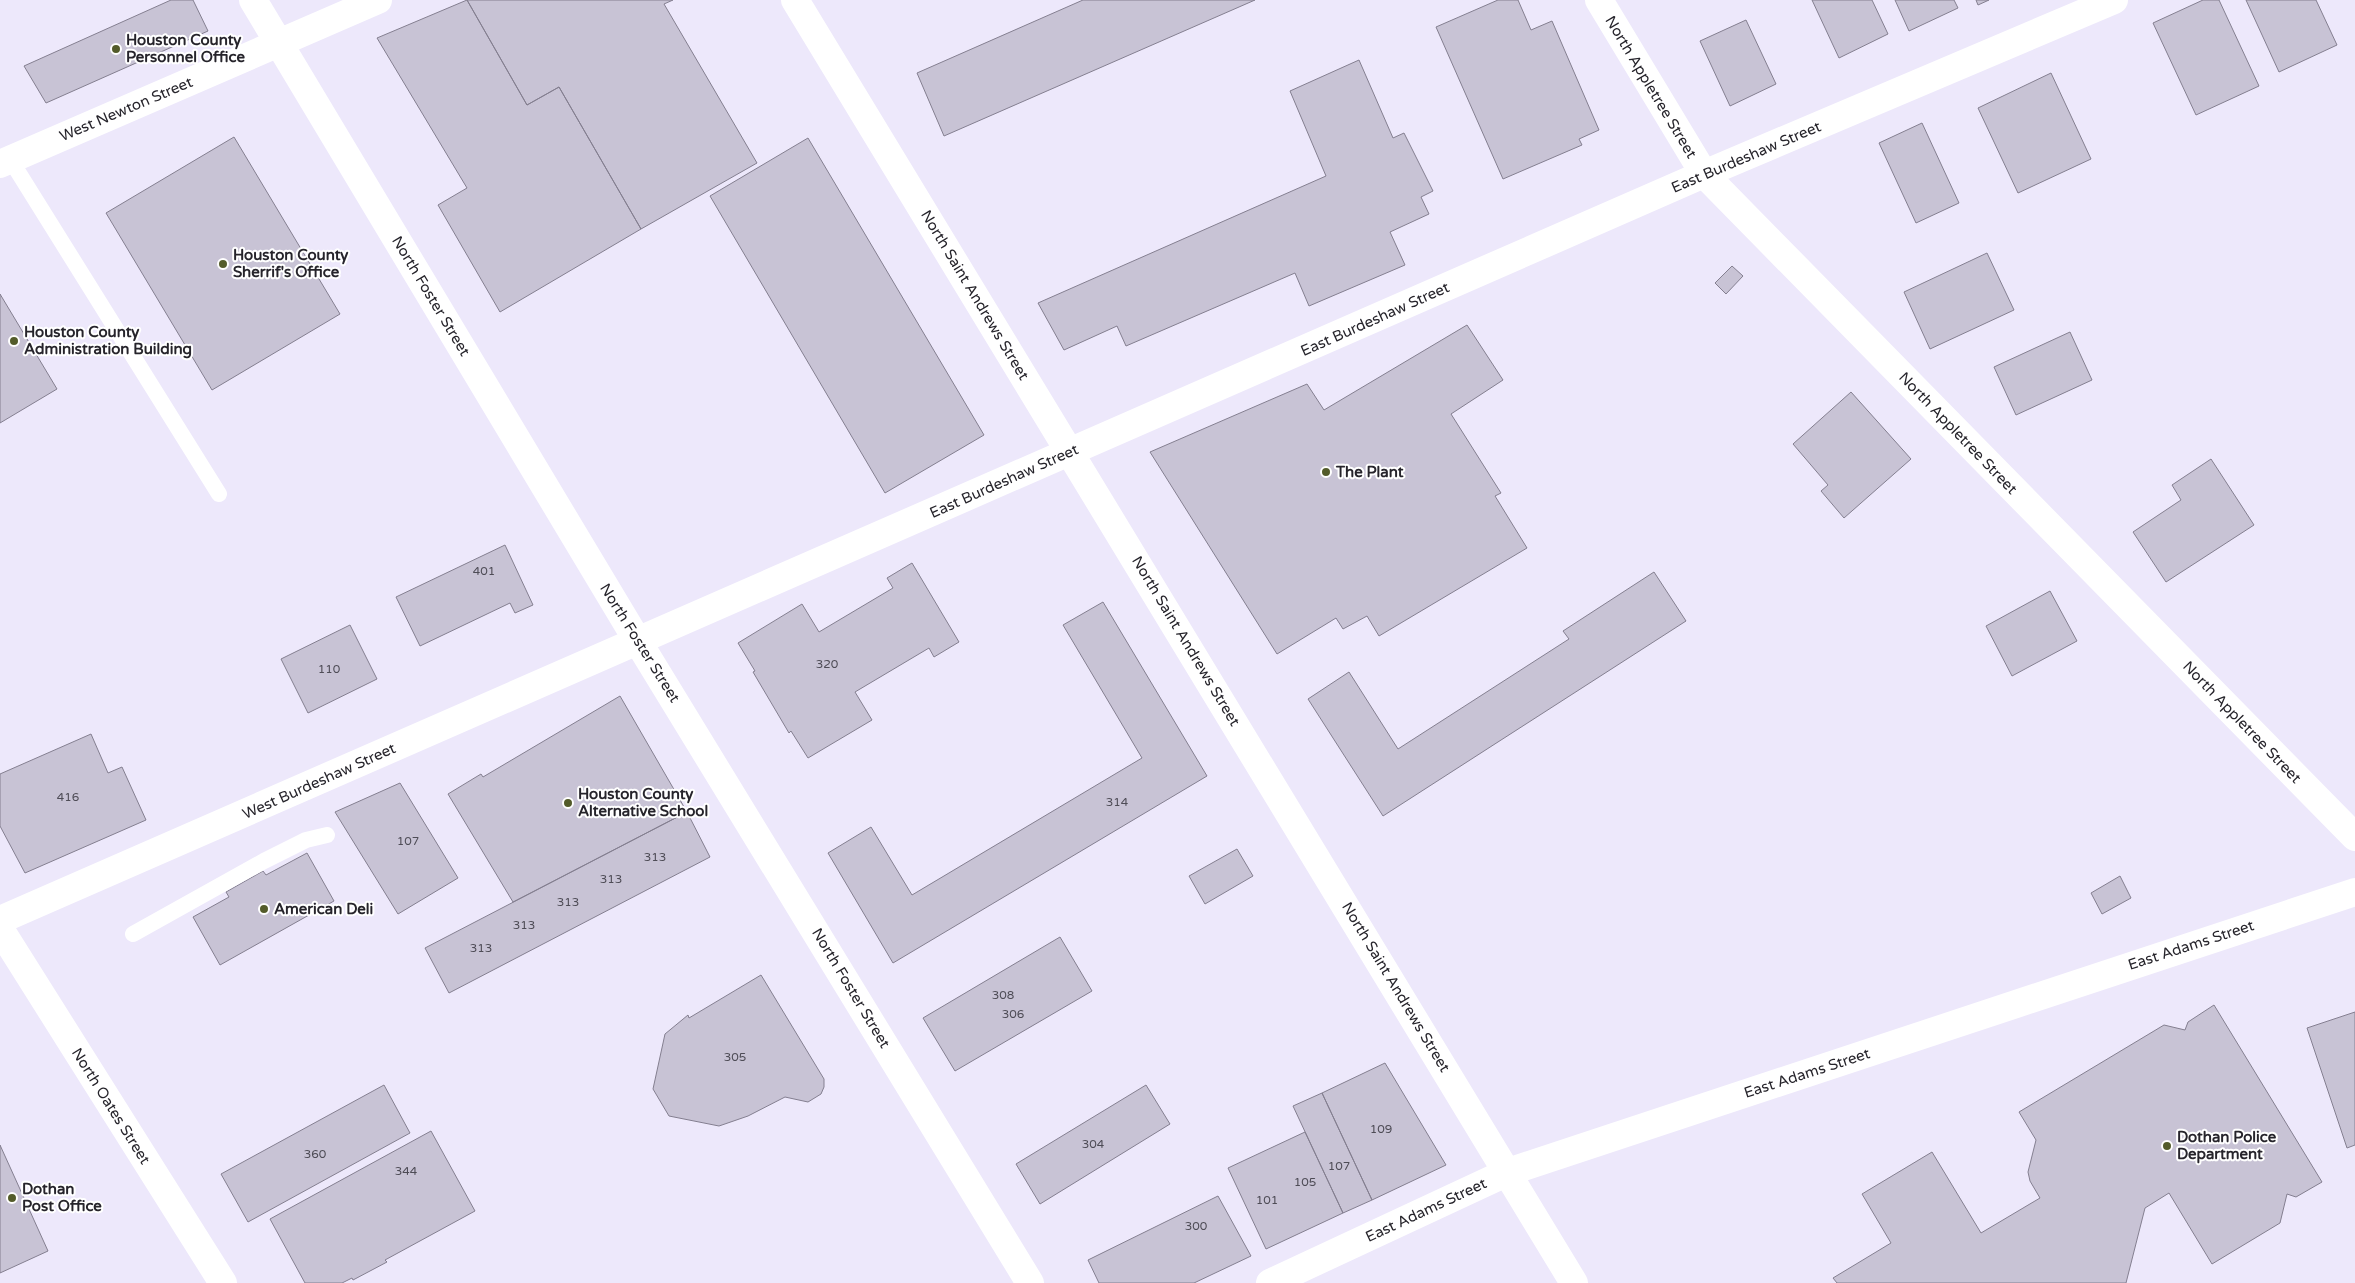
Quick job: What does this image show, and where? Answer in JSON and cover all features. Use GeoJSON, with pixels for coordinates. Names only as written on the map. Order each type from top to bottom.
{"type":"FeatureCollection","features":[{"type":"Feature","properties":{"kind":"street","name":"North Foster Street"},"geometry":{"type":"LineString","coordinates":[[253,0],[638,640],[1030,1283]]}},
{"type":"Feature","properties":{"kind":"street","name":"West Newton Street"},"geometry":{"type":"LineString","coordinates":[[5,161],[378,0]]}},
{"type":"Feature","properties":{"kind":"street","name":"North Saint Andrews Street"},"geometry":{"type":"LineString","coordinates":[[795,0],[1574,1283]]}},
{"type":"Feature","properties":{"kind":"street","name":"North Appletree Street"},"geometry":{"type":"LineString","coordinates":[[1599,0],[1704,174],[2355,837]]}},
{"type":"Feature","properties":{"kind":"street","name":"East Burdeshaw Street"},"geometry":{"type":"LineString","coordinates":[[638,640],[1704,174],[2114,0]]}},
{"type":"Feature","properties":{"kind":"street","name":"West Burdeshaw Street"},"geometry":{"type":"LineString","coordinates":[[0,920],[638,640]]}},
{"type":"Feature","properties":{"kind":"street","name":"East Adams Street"},"geometry":{"type":"LineString","coordinates":[[1270,1283],[1508,1172],[2355,892]]}},
{"type":"Feature","properties":{"kind":"street","name":"North Oates Street"},"geometry":{"type":"LineString","coordinates":[[0,929],[222,1283]]}},
{"type":"Feature","properties":{"kind":"lane"},"geometry":{"type":"LineString","coordinates":[[5,161],[219,494]]}},
{"type":"Feature","properties":{"kind":"lane"},"geometry":{"type":"LineString","coordinates":[[133,934],[264,861],[306,840],[327,835]]}},
{"type":"Feature","properties":{"kind":"building","name":"Houston County Personnel Office"},"geometry":{"type":"Polygon","coordinates":[[[171,0],[193,0],[208,31],[46,103],[24,66],[171,0]]]}},
{"type":"Feature","properties":{"kind":"building"},"geometry":{"type":"Polygon","coordinates":[[[467,0],[673,0],[664,4],[757,163],[641,229],[559,87],[527,105],[467,0]]]}},
{"type":"Feature","properties":{"kind":"building"},"geometry":{"type":"Polygon","coordinates":[[[467,0],[527,105],[559,87],[641,229],[500,312],[438,205],[467,188],[377,38],[467,0]]]}},
{"type":"Feature","properties":{"kind":"building"},"geometry":{"type":"Polygon","coordinates":[[[1083,0],[1255,0],[944,136],[917,73],[1083,0]]]}},
{"type":"Feature","properties":{"kind":"building"},"geometry":{"type":"Polygon","coordinates":[[[1498,0],[1518,0],[1531,30],[1552,21],[1599,130],[1579,139],[1582,145],[1503,179],[1436,27],[1498,0]]]}},
{"type":"Feature","properties":{"kind":"building"},"geometry":{"type":"Polygon","coordinates":[[[1812,0],[1872,0],[1888,34],[1839,58],[1812,0]]]}},
{"type":"Feature","properties":{"kind":"building"},"geometry":{"type":"Polygon","coordinates":[[[1895,0],[1954,0],[1958,8],[1909,31],[1895,0]]]}},
{"type":"Feature","properties":{"kind":"building"},"geometry":{"type":"Polygon","coordinates":[[[1976,0],[1989,0],[1978,5],[1976,0]]]}},
{"type":"Feature","properties":{"kind":"building"},"geometry":{"type":"Polygon","coordinates":[[[2203,0],[2219,0],[2259,86],[2196,115],[2153,23],[2203,0]]]}},
{"type":"Feature","properties":{"kind":"building"},"geometry":{"type":"Polygon","coordinates":[[[2246,0],[2316,0],[2337,45],[2279,72],[2246,0]]]}},
{"type":"Feature","properties":{"kind":"building"},"geometry":{"type":"Polygon","coordinates":[[[1746,20],[1776,84],[1730,106],[1700,41],[1746,20]]]}},
{"type":"Feature","properties":{"kind":"building"},"geometry":{"type":"Polygon","coordinates":[[[1359,60],[1393,138],[1404,133],[1433,191],[1421,197],[1429,214],[1390,232],[1405,265],[1309,306],[1295,273],[1126,346],[1117,326],[1064,350],[1038,303],[1326,176],[1290,91],[1359,60]]]}},
{"type":"Feature","properties":{"kind":"building"},"geometry":{"type":"Polygon","coordinates":[[[2051,73],[2091,159],[2018,193],[1978,108],[2051,73]]]}},
{"type":"Feature","properties":{"kind":"building"},"geometry":{"type":"Polygon","coordinates":[[[1922,123],[1959,203],[1916,223],[1879,143],[1922,123]]]}},
{"type":"Feature","properties":{"kind":"building","name":"Houston County Sherrif's Office"},"geometry":{"type":"Polygon","coordinates":[[[234,137],[340,314],[212,390],[106,213],[234,137]]]}},
{"type":"Feature","properties":{"kind":"building"},"geometry":{"type":"Polygon","coordinates":[[[808,138],[984,435],[885,493],[710,196],[808,138]]]}},
{"type":"Feature","properties":{"kind":"building"},"geometry":{"type":"Polygon","coordinates":[[[1987,253],[2014,310],[1930,349],[1904,292],[1987,253]]]}},
{"type":"Feature","properties":{"kind":"building"},"geometry":{"type":"Polygon","coordinates":[[[1732,266],[1743,276],[1726,294],[1715,283],[1732,266]]]}},
{"type":"Feature","properties":{"kind":"building","name":"Houston County Administration Building"},"geometry":{"type":"Polygon","coordinates":[[[0,294],[57,389],[0,423],[0,294]]]}},
{"type":"Feature","properties":{"kind":"building","name":"The Plant"},"geometry":{"type":"Polygon","coordinates":[[[1467,325],[1503,380],[1451,414],[1501,493],[1495,496],[1527,548],[1379,636],[1367,616],[1343,629],[1336,618],[1277,654],[1150,452],[1307,384],[1324,410],[1467,325]]]}},
{"type":"Feature","properties":{"kind":"building"},"geometry":{"type":"Polygon","coordinates":[[[2070,332],[2092,380],[2016,415],[1994,367],[2070,332]]]}},
{"type":"Feature","properties":{"kind":"building"},"geometry":{"type":"Polygon","coordinates":[[[1851,392],[1911,459],[1844,518],[1821,491],[1828,485],[1793,444],[1851,392]]]}},
{"type":"Feature","properties":{"kind":"building"},"geometry":{"type":"Polygon","coordinates":[[[2211,459],[2254,525],[2166,582],[2133,532],[2181,500],[2172,485],[2211,459]]]}},
{"type":"Feature","properties":{"kind":"building"},"geometry":{"type":"Polygon","coordinates":[[[505,545],[533,605],[515,613],[510,603],[420,646],[396,597],[505,545]]]}},
{"type":"Feature","properties":{"kind":"building"},"geometry":{"type":"Polygon","coordinates":[[[912,563],[959,642],[934,657],[929,648],[855,692],[872,720],[808,758],[791,731],[789,733],[738,643],[802,604],[819,632],[893,588],[887,578],[912,563]]]}},
{"type":"Feature","properties":{"kind":"building"},"geometry":{"type":"Polygon","coordinates":[[[1654,572],[1686,621],[1383,816],[1308,699],[1349,672],[1398,749],[1569,639],[1563,631],[1654,572]]]}},
{"type":"Feature","properties":{"kind":"building"},"geometry":{"type":"Polygon","coordinates":[[[2050,591],[2077,641],[2012,676],[1986,626],[2050,591]]]}},
{"type":"Feature","properties":{"kind":"building"},"geometry":{"type":"Polygon","coordinates":[[[1103,602],[1207,776],[893,963],[828,853],[871,827],[912,895],[1142,758],[1063,625],[1103,602]]]}},
{"type":"Feature","properties":{"kind":"building"},"geometry":{"type":"Polygon","coordinates":[[[350,625],[377,679],[308,713],[281,659],[350,625]]]}},
{"type":"Feature","properties":{"kind":"building","name":"Houston County Alternative School"},"geometry":{"type":"Polygon","coordinates":[[[620,696],[687,812],[513,902],[448,794],[481,774],[483,777],[620,696]]]}},
{"type":"Feature","properties":{"kind":"building"},"geometry":{"type":"Polygon","coordinates":[[[91,734],[108,773],[122,767],[146,820],[25,873],[0,826],[0,774],[91,734]]]}},
{"type":"Feature","properties":{"kind":"building"},"geometry":{"type":"Polygon","coordinates":[[[400,783],[458,878],[398,914],[335,812],[400,783]]]}},
{"type":"Feature","properties":{"kind":"building"},"geometry":{"type":"Polygon","coordinates":[[[687,812],[710,857],[449,993],[425,948],[687,812]]]}},
{"type":"Feature","properties":{"kind":"building"},"geometry":{"type":"Polygon","coordinates":[[[1237,849],[1253,876],[1205,904],[1189,876],[1237,849]]]}},
{"type":"Feature","properties":{"kind":"building","name":"American Deli"},"geometry":{"type":"Polygon","coordinates":[[[307,853],[334,901],[220,965],[193,917],[229,897],[226,892],[263,871],[266,875],[307,853]]]}},
{"type":"Feature","properties":{"kind":"building"},"geometry":{"type":"Polygon","coordinates":[[[2120,876],[2131,898],[2102,914],[2091,893],[2120,876]]]}},
{"type":"Feature","properties":{"kind":"building"},"geometry":{"type":"Polygon","coordinates":[[[1060,937],[1092,991],[955,1071],[923,1018],[1060,937]]]}},
{"type":"Feature","properties":{"kind":"building"},"geometry":{"type":"Polygon","coordinates":[[[761,975],[824,1079],[824,1087],[821,1094],[808,1102],[785,1097],[748,1116],[719,1126],[669,1116],[653,1089],[665,1034],[688,1015],[689,1018],[761,975]]]}},
{"type":"Feature","properties":{"kind":"building","name":"Dothan Police Department"},"geometry":{"type":"Polygon","coordinates":[[[2214,1005],[2322,1182],[2296,1197],[2287,1194],[2280,1223],[2212,1264],[2169,1193],[2145,1208],[2126,1283],[1837,1283],[1833,1278],[1891,1243],[1862,1194],[1932,1152],[1981,1233],[2040,1198],[2030,1181],[2028,1172],[2036,1140],[2019,1112],[2164,1025],[2185,1030],[2188,1022],[2214,1005]]]}},
{"type":"Feature","properties":{"kind":"building"},"geometry":{"type":"Polygon","coordinates":[[[2355,1012],[2355,1145],[2347,1148],[2307,1028],[2355,1012]]]}},
{"type":"Feature","properties":{"kind":"building"},"geometry":{"type":"Polygon","coordinates":[[[1385,1063],[1446,1165],[1372,1200],[1322,1093],[1385,1063]]]}},
{"type":"Feature","properties":{"kind":"building"},"geometry":{"type":"Polygon","coordinates":[[[384,1085],[410,1133],[248,1222],[221,1174],[384,1085]]]}},
{"type":"Feature","properties":{"kind":"building"},"geometry":{"type":"Polygon","coordinates":[[[1146,1085],[1170,1124],[1040,1204],[1016,1164],[1146,1085]]]}},
{"type":"Feature","properties":{"kind":"building"},"geometry":{"type":"Polygon","coordinates":[[[1322,1093],[1372,1200],[1343,1213],[1293,1106],[1322,1093]]]}},
{"type":"Feature","properties":{"kind":"building"},"geometry":{"type":"Polygon","coordinates":[[[431,1131],[475,1211],[385,1260],[387,1262],[353,1280],[352,1278],[342,1283],[305,1283],[270,1219],[431,1131]]]}},
{"type":"Feature","properties":{"kind":"building"},"geometry":{"type":"Polygon","coordinates":[[[1305,1132],[1343,1213],[1266,1249],[1228,1168],[1305,1132]]]}},
{"type":"Feature","properties":{"kind":"building","name":"Dothan Post Office"},"geometry":{"type":"Polygon","coordinates":[[[0,1145],[48,1251],[0,1273],[0,1145]]]}},
{"type":"Feature","properties":{"kind":"building"},"geometry":{"type":"Polygon","coordinates":[[[1218,1196],[1251,1256],[1194,1283],[1099,1283],[1088,1260],[1218,1196]]]}},
{"type":"Feature","properties":{"kind":"place","name":"Houston County Personnel Office"},"geometry":{"type":"Point","coordinates":[116,49]}},
{"type":"Feature","properties":{"kind":"place","name":"Houston County Sherrif's Office"},"geometry":{"type":"Point","coordinates":[223,264]}},
{"type":"Feature","properties":{"kind":"place","name":"Houston County Administration Building"},"geometry":{"type":"Point","coordinates":[14,341]}},
{"type":"Feature","properties":{"kind":"place","name":"The Plant"},"geometry":{"type":"Point","coordinates":[1326,472]}},
{"type":"Feature","properties":{"kind":"place","name":"Houston County Alternative School"},"geometry":{"type":"Point","coordinates":[568,803]}},
{"type":"Feature","properties":{"kind":"place","name":"American Deli"},"geometry":{"type":"Point","coordinates":[264,909]}},
{"type":"Feature","properties":{"kind":"place","name":"Dothan Police Department"},"geometry":{"type":"Point","coordinates":[2167,1146]}},
{"type":"Feature","properties":{"kind":"place","name":"Dothan Post Office"},"geometry":{"type":"Point","coordinates":[12,1198]}}]}
